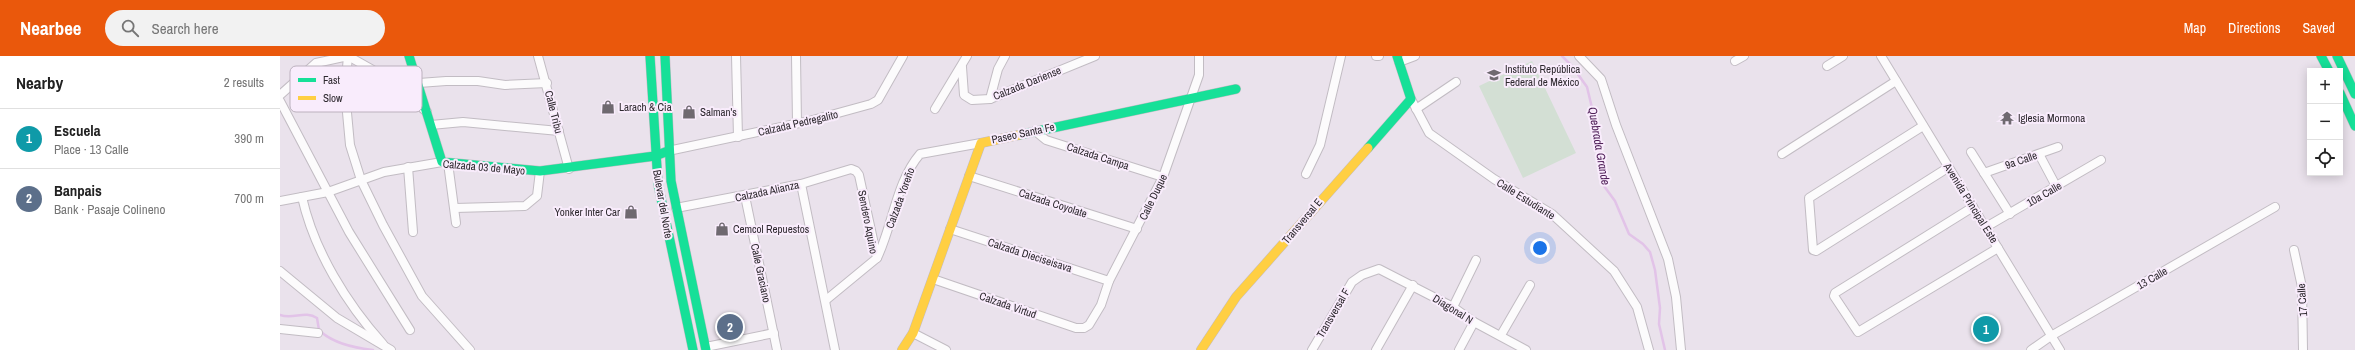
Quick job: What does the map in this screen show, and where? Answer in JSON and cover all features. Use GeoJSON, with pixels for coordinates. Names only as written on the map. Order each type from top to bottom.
{"type":"FeatureCollection","features":[{"type":"Feature","properties":{"kind":"main road"},"geometry":{"type":"LineString","coordinates":[[408,56],[412,66]]}},
{"type":"Feature","properties":{"kind":"main road","name":"Bulevar del Norte"},"geometry":{"type":"LineString","coordinates":[[650,56],[655,156],[664,214],[693,350]]}},
{"type":"Feature","properties":{"kind":"main road","name":"Bulevar del Norte"},"geometry":{"type":"LineString","coordinates":[[665,56],[668,151],[676,208],[706,348]]}},
{"type":"Feature","properties":{"kind":"main road"},"geometry":{"type":"LineString","coordinates":[[2321,56],[2327,68]]}},
{"type":"Feature","properties":{"kind":"main road"},"geometry":{"type":"LineString","coordinates":[[2337,56],[2355,94]]}},
{"type":"Feature","properties":{"kind":"main road","name":"Calle Estudiante"},"geometry":{"type":"LineString","coordinates":[[1398,59],[1410,99]]}},
{"type":"Feature","properties":{"kind":"main road","name":"Paseo Santa Fe"},"geometry":{"type":"LineString","coordinates":[[902,350],[913,333],[981,143],[1191,97],[1236,89]]}},
{"type":"Feature","properties":{"kind":"main road"},"geometry":{"type":"LineString","coordinates":[[422,94],[431,125],[445,162]]}},
{"type":"Feature","properties":{"kind":"main road","name":"Transversal E"},"geometry":{"type":"LineString","coordinates":[[1201,350],[1236,297],[1386,124],[1410,99]]}},
{"type":"Feature","properties":{"kind":"main road"},"geometry":{"type":"LineString","coordinates":[[2343,100],[2355,126]]}},
{"type":"Feature","properties":{"kind":"main road","name":"Calzada 03 de Mayo"},"geometry":{"type":"LineString","coordinates":[[445,162],[540,171],[569,169],[655,156],[668,151]]}},
{"type":"Feature","properties":{"kind":"street"},"geometry":{"type":"LineString","coordinates":[[313,66],[316,63],[348,56],[366,66]]}},
{"type":"Feature","properties":{"kind":"street"},"geometry":{"type":"LineString","coordinates":[[347,66],[348,56]]}},
{"type":"Feature","properties":{"kind":"street","name":"Calle Tribu"},"geometry":{"type":"LineString","coordinates":[[538,56],[547,83],[569,169]]}},
{"type":"Feature","properties":{"kind":"street"},"geometry":{"type":"LineString","coordinates":[[736,56],[738,137]]}},
{"type":"Feature","properties":{"kind":"street"},"geometry":{"type":"LineString","coordinates":[[796,56],[797,123]]}},
{"type":"Feature","properties":{"kind":"street","name":"Calzada Pedregalito"},"geometry":{"type":"LineString","coordinates":[[668,151],[738,137],[871,104],[878,100],[903,56]]}},
{"type":"Feature","properties":{"kind":"street"},"geometry":{"type":"LineString","coordinates":[[935,109],[962,67],[967,56]]}},
{"type":"Feature","properties":{"kind":"street"},"geometry":{"type":"LineString","coordinates":[[990,99],[998,69],[1005,56]]}},
{"type":"Feature","properties":{"kind":"street","name":"Calle Duque"},"geometry":{"type":"LineString","coordinates":[[1084,328],[1090,325],[1101,305],[1109,281],[1163,177],[1199,75],[1199,56]]}},
{"type":"Feature","properties":{"kind":"street"},"geometry":{"type":"LineString","coordinates":[[1306,174],[1320,146],[1341,56]]}},
{"type":"Feature","properties":{"kind":"street"},"geometry":{"type":"LineString","coordinates":[[1398,59],[1415,56]]}},
{"type":"Feature","properties":{"kind":"street"},"geometry":{"type":"LineString","coordinates":[[1579,56],[1601,79],[1616,125],[1668,259],[1676,297],[1681,350]]}},
{"type":"Feature","properties":{"kind":"street"},"geometry":{"type":"LineString","coordinates":[[1735,61],[1744,56]]}},
{"type":"Feature","properties":{"kind":"street"},"geometry":{"type":"LineString","coordinates":[[1828,66],[1843,56]]}},
{"type":"Feature","properties":{"kind":"street","name":"Avenida Principal Este"},"geometry":{"type":"LineString","coordinates":[[1881,56],[1922,126],[1986,227],[2060,350]]}},
{"type":"Feature","properties":{"kind":"street","name":"Calzada Dariense"},"geometry":{"type":"LineString","coordinates":[[962,67],[962,92],[964,95],[972,100],[990,99],[1090,57]]}},
{"type":"Feature","properties":{"kind":"street"},"geometry":{"type":"LineString","coordinates":[[422,83],[478,81],[505,85],[547,83]]}},
{"type":"Feature","properties":{"kind":"street"},"geometry":{"type":"LineString","coordinates":[[1782,154],[1896,81]]}},
{"type":"Feature","properties":{"kind":"street"},"geometry":{"type":"LineString","coordinates":[[1416,108],[1456,82]]}},
{"type":"Feature","properties":{"kind":"street"},"geometry":{"type":"LineString","coordinates":[[280,95],[290,86]]}},
{"type":"Feature","properties":{"kind":"street","name":"Calle Estudiante"},"geometry":{"type":"LineString","coordinates":[[1410,99],[1429,133],[1494,179],[1552,214],[1614,271],[1637,307],[1649,350]]}},
{"type":"Feature","properties":{"kind":"street"},"geometry":{"type":"LineString","coordinates":[[280,101],[367,263],[410,330]]}},
{"type":"Feature","properties":{"kind":"street"},"geometry":{"type":"LineString","coordinates":[[422,108],[427,112]]}},
{"type":"Feature","properties":{"kind":"street"},"geometry":{"type":"LineString","coordinates":[[347,112],[350,145],[361,180],[383,225],[422,296],[470,350]]}},
{"type":"Feature","properties":{"kind":"street"},"geometry":{"type":"LineString","coordinates":[[431,125],[463,122],[559,131]]}},
{"type":"Feature","properties":{"kind":"street"},"geometry":{"type":"LineString","coordinates":[[1922,126],[1809,198],[1813,250],[1816,251],[1949,167]]}},
{"type":"Feature","properties":{"kind":"street","name":"Calzada Campa"},"geometry":{"type":"LineString","coordinates":[[1035,131],[1046,140],[1163,177]]}},
{"type":"Feature","properties":{"kind":"street","name":"Calzada Yoreño"},"geometry":{"type":"LineString","coordinates":[[877,258],[884,245],[907,174],[920,154],[981,143]]}},
{"type":"Feature","properties":{"kind":"street","name":"9a Calle"},"geometry":{"type":"LineString","coordinates":[[1984,173],[2058,148]]}},
{"type":"Feature","properties":{"kind":"street"},"geometry":{"type":"LineString","coordinates":[[1971,152],[2010,214]]}},
{"type":"Feature","properties":{"kind":"street"},"geometry":{"type":"LineString","coordinates":[[2039,154],[2056,186]]}},
{"type":"Feature","properties":{"kind":"street","name":"10a Calle"},"geometry":{"type":"LineString","coordinates":[[1986,227],[2101,160]]}},
{"type":"Feature","properties":{"kind":"street"},"geometry":{"type":"LineString","coordinates":[[445,162],[455,208],[456,223]]}},
{"type":"Feature","properties":{"kind":"street","name":"Calzada 03 de Mayo"},"geometry":{"type":"LineString","coordinates":[[280,201],[328,192],[361,180],[408,167],[445,162]]}},
{"type":"Feature","properties":{"kind":"street"},"geometry":{"type":"LineString","coordinates":[[408,167],[413,232]]}},
{"type":"Feature","properties":{"kind":"street","name":"Calzada Alianza"},"geometry":{"type":"LineString","coordinates":[[676,208],[745,196],[801,184],[851,170],[856,171]]}},
{"type":"Feature","properties":{"kind":"street"},"geometry":{"type":"LineString","coordinates":[[455,208],[525,206],[537,196],[540,171]]}},
{"type":"Feature","properties":{"kind":"street","name":"Sendero Aquino"},"geometry":{"type":"LineString","coordinates":[[826,300],[877,258],[859,175],[856,171]]}},
{"type":"Feature","properties":{"kind":"street","name":"Calzada Coyolate"},"geometry":{"type":"LineString","coordinates":[[969,176],[1137,229]]}},
{"type":"Feature","properties":{"kind":"street"},"geometry":{"type":"LineString","coordinates":[[801,184],[826,300],[835,350]]}},
{"type":"Feature","properties":{"kind":"street","name":"Calle Graciano"},"geometry":{"type":"LineString","coordinates":[[745,196],[777,350]]}},
{"type":"Feature","properties":{"kind":"street"},"geometry":{"type":"LineString","coordinates":[[302,197],[316,239],[331,268],[362,321],[383,344]]}},
{"type":"Feature","properties":{"kind":"street"},"geometry":{"type":"LineString","coordinates":[[1973,207],[1835,293],[1834,296],[1858,332],[1998,248]]}},
{"type":"Feature","properties":{"kind":"street","name":"13 Calle"},"geometry":{"type":"LineString","coordinates":[[2031,350],[2051,336],[2275,207]]}},
{"type":"Feature","properties":{"kind":"street","name":"Calzada Dieciseisava"},"geometry":{"type":"LineString","coordinates":[[950,229],[1109,281]]}},
{"type":"Feature","properties":{"kind":"street","name":"17 Calle"},"geometry":{"type":"LineString","coordinates":[[2294,250],[2302,287],[2303,350]]}},
{"type":"Feature","properties":{"kind":"street"},"geometry":{"type":"LineString","coordinates":[[1453,307],[1476,260]]}},
{"type":"Feature","properties":{"kind":"street","name":"Diagonal N"},"geometry":{"type":"LineString","coordinates":[[1379,269],[1413,285],[1453,307],[1474,322],[1501,335],[1526,350]]}},
{"type":"Feature","properties":{"kind":"street","name":"Transversal F"},"geometry":{"type":"LineString","coordinates":[[1312,350],[1352,282],[1362,275],[1379,269]]}},
{"type":"Feature","properties":{"kind":"street"},"geometry":{"type":"LineString","coordinates":[[280,271],[337,318],[391,350]]}},
{"type":"Feature","properties":{"kind":"street","name":"Calzada Virtud"},"geometry":{"type":"LineString","coordinates":[[933,279],[1076,328],[1084,328]]}},
{"type":"Feature","properties":{"kind":"street"},"geometry":{"type":"LineString","coordinates":[[1376,350],[1413,285]]}},
{"type":"Feature","properties":{"kind":"street"},"geometry":{"type":"LineString","coordinates":[[1501,335],[1530,285]]}},
{"type":"Feature","properties":{"kind":"street"},"geometry":{"type":"LineString","coordinates":[[1459,350],[1474,322]]}},
{"type":"Feature","properties":{"kind":"street"},"geometry":{"type":"LineString","coordinates":[[280,329],[318,333]]}},
{"type":"Feature","properties":{"kind":"street"},"geometry":{"type":"LineString","coordinates":[[706,348],[774,333]]}},
{"type":"Feature","properties":{"kind":"street"},"geometry":{"type":"LineString","coordinates":[[913,333],[946,350]]}},
{"type":"Feature","properties":{"kind":"shaded area"},"geometry":{"type":"Polygon","coordinates":[[[1532,61],[1576,153],[1523,178],[1479,86],[1532,61]]]}},
{"type":"Feature","properties":{"kind":"waterway","name":"Quebrada Grande"},"geometry":{"type":"LineString","coordinates":[[1562,56],[1572,66],[1587,87],[1599,137],[1604,186],[1615,201],[1629,234],[1643,244],[1650,252],[1655,270],[1660,308],[1659,324],[1665,350]]}},
{"type":"Feature","properties":{"kind":"waterway"},"geometry":{"type":"LineString","coordinates":[[280,315],[312,316],[317,318],[319,330],[324,335],[337,342],[373,350]]}},
{"type":"Feature","properties":{"kind":"traffic: fast"},"geometry":{"type":"LineString","coordinates":[[409,56],[412,66]]}},
{"type":"Feature","properties":{"kind":"traffic: fast"},"geometry":{"type":"LineString","coordinates":[[650,56],[658,184],[693,350]]}},
{"type":"Feature","properties":{"kind":"traffic: fast"},"geometry":{"type":"LineString","coordinates":[[665,56],[671,181],[706,350]]}},
{"type":"Feature","properties":{"kind":"traffic: fast"},"geometry":{"type":"LineString","coordinates":[[1368,148],[1411,99],[1397,56]]}},
{"type":"Feature","properties":{"kind":"traffic: fast"},"geometry":{"type":"LineString","coordinates":[[2321,56],[2327,68]]}},
{"type":"Feature","properties":{"kind":"traffic: fast"},"geometry":{"type":"LineString","coordinates":[[2337,56],[2355,94]]}},
{"type":"Feature","properties":{"kind":"traffic: fast"},"geometry":{"type":"LineString","coordinates":[[1019,135],[1236,89]]}},
{"type":"Feature","properties":{"kind":"traffic: fast"},"geometry":{"type":"LineString","coordinates":[[422,98],[442,162],[540,171],[655,156],[668,151]]}},
{"type":"Feature","properties":{"kind":"traffic: fast"},"geometry":{"type":"LineString","coordinates":[[2343,100],[2355,126]]}},
{"type":"Feature","properties":{"kind":"traffic: slow"},"geometry":{"type":"LineString","coordinates":[[902,350],[913,333],[981,143],[1019,135]]}},
{"type":"Feature","properties":{"kind":"traffic: slow"},"geometry":{"type":"LineString","coordinates":[[1201,350],[1236,297],[1368,148]]}},
{"type":"Feature","properties":{"kind":"place","name":"Instituto República Federal de México"},"geometry":{"type":"Point","coordinates":[1494,75]}},
{"type":"Feature","properties":{"kind":"place","name":"Larach & Cia"},"geometry":{"type":"Point","coordinates":[608,107]}},
{"type":"Feature","properties":{"kind":"place","name":"Salman's"},"geometry":{"type":"Point","coordinates":[689,112]}},
{"type":"Feature","properties":{"kind":"place","name":"Iglesia Mormona"},"geometry":{"type":"Point","coordinates":[2007,118]}},
{"type":"Feature","properties":{"kind":"place","name":"Yonker Inter Car"},"geometry":{"type":"Point","coordinates":[631,212]}},
{"type":"Feature","properties":{"kind":"place","name":"Cemcol Repuestos"},"geometry":{"type":"Point","coordinates":[722,229]}},
{"type":"Feature","properties":{"kind":"place","name":"Banpais"},"geometry":{"type":"Point","coordinates":[730,327]}},
{"type":"Feature","properties":{"kind":"place","name":"Escuela"},"geometry":{"type":"Point","coordinates":[1986,329]}}]}
